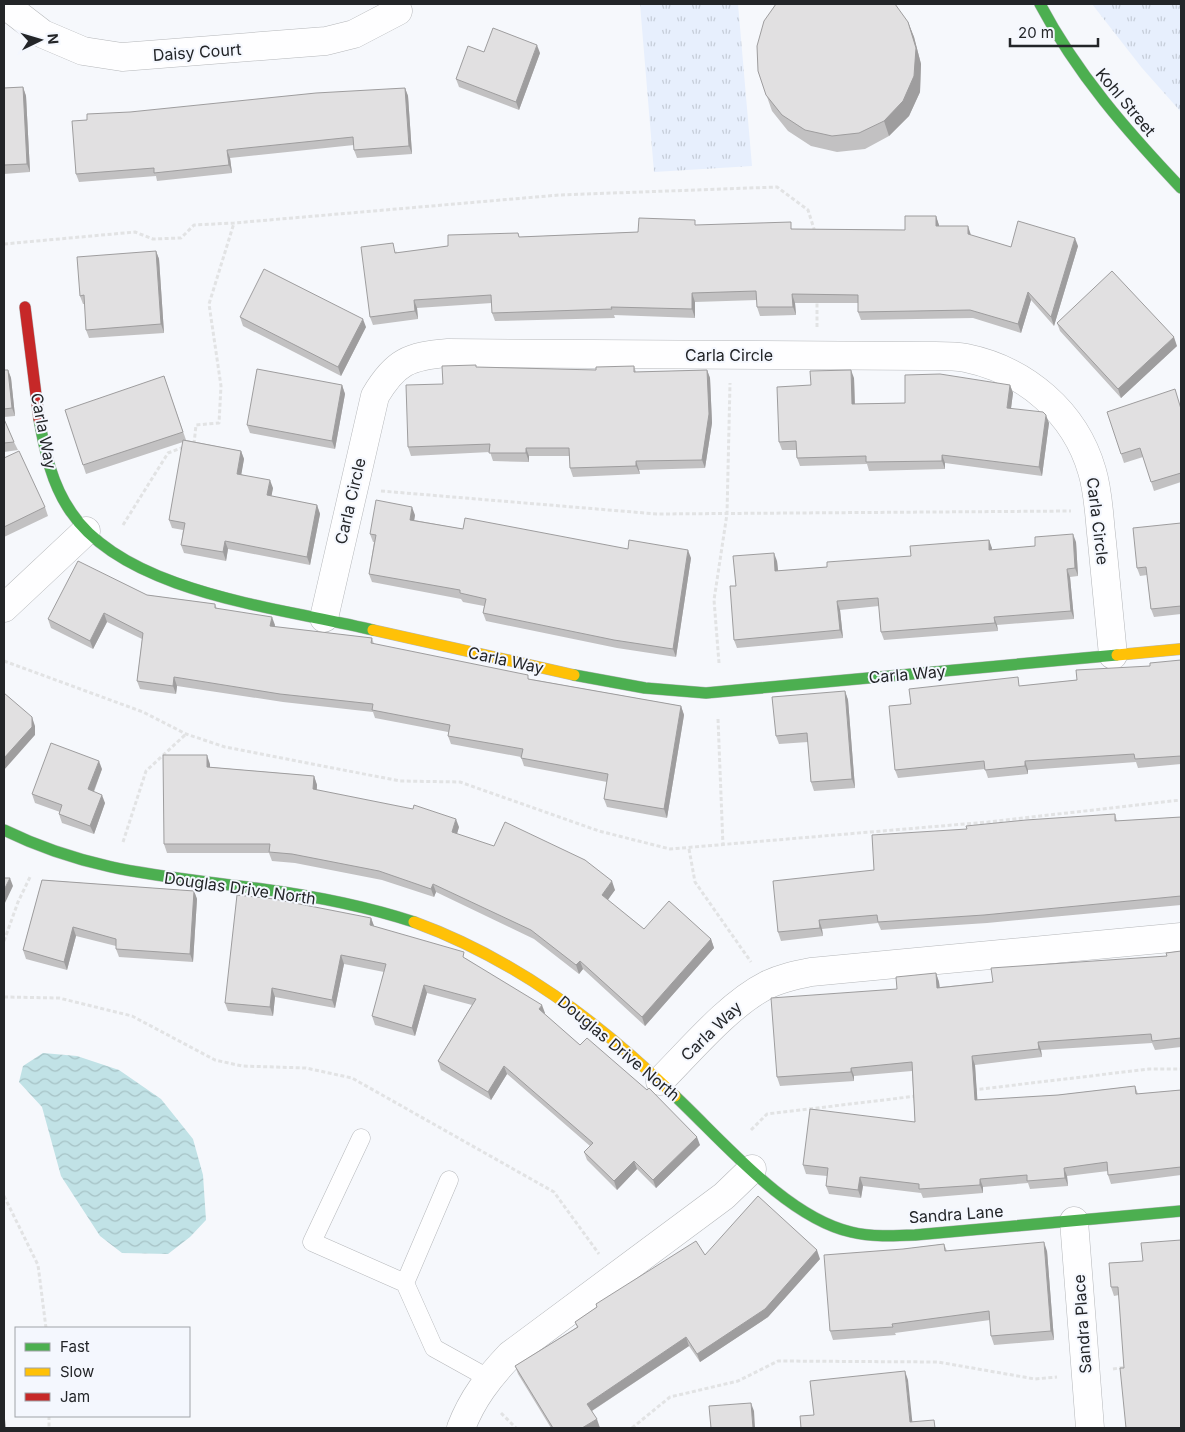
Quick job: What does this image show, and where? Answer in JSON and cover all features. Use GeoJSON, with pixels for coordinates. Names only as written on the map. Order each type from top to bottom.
{"type":"FeatureCollection","features":[{"type":"Feature","properties":{"kind":"street","name":"Daisy Court"},"geometry":{"type":"LineString","coordinates":[[4,4],[43,34],[83,51],[122,57],[326,41],[354,34],[398,11]]}},
{"type":"Feature","properties":{"kind":"street","name":"Kohl Street"},"geometry":{"type":"LineString","coordinates":[[1040,4],[1052,30],[1075,65],[1112,114],[1181,188]]}},
{"type":"Feature","properties":{"kind":"street","name":"Carla Way"},"geometry":{"type":"LineString","coordinates":[[25,307],[40,425],[49,467],[57,488],[70,511],[86,531],[108,550],[140,568],[189,588],[612,683],[671,693],[716,692],[1181,649]]}},
{"type":"Feature","properties":{"kind":"street","name":"Carla Circle"},"geometry":{"type":"LineString","coordinates":[[324,618],[375,396],[386,376],[405,362],[424,355],[448,353],[816,355],[965,358],[999,367],[1023,379],[1048,399],[1072,427],[1092,471],[1099,511],[1113,655]]}},
{"type":"Feature","properties":{"kind":"street"},"geometry":{"type":"LineString","coordinates":[[4,608],[86,531]]}},
{"type":"Feature","properties":{"kind":"street","name":"Douglas Drive North"},"geometry":{"type":"LineString","coordinates":[[4,830],[44,850],[74,861],[114,870],[339,902],[414,922],[458,939],[510,966],[564,1000],[660,1081],[752,1169]]}},
{"type":"Feature","properties":{"kind":"street","name":"Carla Way"},"geometry":{"type":"LineString","coordinates":[[660,1081],[742,1001],[767,984],[787,977],[811,972],[1181,937]]}},
{"type":"Feature","properties":{"kind":"street"},"geometry":{"type":"LineString","coordinates":[[461,1428],[468,1408],[488,1378],[510,1355],[724,1196],[752,1169]]}},
{"type":"Feature","properties":{"kind":"street","name":"Sandra Lane"},"geometry":{"type":"LineString","coordinates":[[752,1169],[803,1212],[821,1222],[849,1232],[883,1236],[1181,1211]]}},
{"type":"Feature","properties":{"kind":"street","name":"Sandra Place"},"geometry":{"type":"LineString","coordinates":[[1074,1221],[1090,1428]]}},
{"type":"Feature","properties":{"kind":"lane"},"geometry":{"type":"LineString","coordinates":[[361,1138],[312,1242],[406,1283],[434,1348],[488,1378]]}},
{"type":"Feature","properties":{"kind":"lane"},"geometry":{"type":"LineString","coordinates":[[406,1283],[448,1180]]}},
{"type":"Feature","properties":{"kind":"path"},"geometry":{"type":"LineString","coordinates":[[4,244],[135,232],[153,239],[181,238],[194,225],[559,195],[777,187],[808,210],[816,235]]}},
{"type":"Feature","properties":{"kind":"path"},"geometry":{"type":"LineString","coordinates":[[108,550],[168,453],[195,443],[196,425],[219,423],[221,386],[209,304],[234,223]]}},
{"type":"Feature","properties":{"kind":"path"},"geometry":{"type":"LineString","coordinates":[[816,355],[817,299]]}},
{"type":"Feature","properties":{"kind":"path"},"geometry":{"type":"LineString","coordinates":[[723,846],[716,692],[720,658],[714,600],[727,514],[731,355]]}},
{"type":"Feature","properties":{"kind":"path"},"geometry":{"type":"LineString","coordinates":[[353,488],[657,514],[1099,511]]}},
{"type":"Feature","properties":{"kind":"path"},"geometry":{"type":"LineString","coordinates":[[4,661],[143,712],[186,734],[225,747],[400,780],[460,782],[599,830],[670,849],[689,849],[988,822],[1181,800]]}},
{"type":"Feature","properties":{"kind":"path"},"geometry":{"type":"LineString","coordinates":[[114,870],[146,771],[186,734]]}},
{"type":"Feature","properties":{"kind":"path"},"geometry":{"type":"LineString","coordinates":[[689,849],[695,882],[767,984]]}},
{"type":"Feature","properties":{"kind":"path"},"geometry":{"type":"LineString","coordinates":[[4,941],[18,902],[44,850]]}},
{"type":"Feature","properties":{"kind":"path"},"geometry":{"type":"LineString","coordinates":[[4,997],[59,998],[132,1016],[215,1060],[242,1066],[306,1068],[352,1078],[554,1192],[615,1277]]}},
{"type":"Feature","properties":{"kind":"path"},"geometry":{"type":"LineString","coordinates":[[963,1091],[1148,1069],[1181,1069]]}},
{"type":"Feature","properties":{"kind":"path"},"geometry":{"type":"LineString","coordinates":[[732,1149],[767,1114],[924,1096]]}},
{"type":"Feature","properties":{"kind":"path"},"geometry":{"type":"LineString","coordinates":[[4,1196],[38,1265],[46,1327]]}},
{"type":"Feature","properties":{"kind":"path"},"geometry":{"type":"LineString","coordinates":[[632,1428],[670,1398],[738,1382],[778,1361],[938,1362],[1035,1379],[1086,1374],[1134,1366]]}},
{"type":"Feature","properties":{"kind":"green space"},"geometry":{"type":"Polygon","coordinates":[[[640,4],[738,4],[752,166],[654,172],[640,4]]]}},
{"type":"Feature","properties":{"kind":"green space"},"geometry":{"type":"Polygon","coordinates":[[[1092,4],[1181,4],[1181,112],[1142,68],[1092,4]]]}},
{"type":"Feature","properties":{"kind":"water"},"geometry":{"type":"Polygon","coordinates":[[[43,1053],[77,1056],[119,1070],[161,1099],[193,1139],[203,1175],[206,1220],[190,1237],[168,1254],[122,1253],[100,1236],[61,1176],[42,1107],[19,1082],[23,1066],[43,1053]]]}},
{"type":"Feature","properties":{"kind":"building"},"geometry":{"type":"Polygon","coordinates":[[[776,4],[895,4],[908,22],[916,48],[914,76],[903,101],[884,121],[859,133],[832,136],[805,130],[782,115],[766,95],[758,71],[757,46],[764,21],[776,4]]]}},
{"type":"Feature","properties":{"kind":"building"},"geometry":{"type":"Polygon","coordinates":[[[493,28],[537,45],[516,102],[456,79],[468,46],[484,52],[493,28]]]}},
{"type":"Feature","properties":{"kind":"building"},"geometry":{"type":"Polygon","coordinates":[[[23,87],[27,164],[4,165],[4,88],[23,87]]]}},
{"type":"Feature","properties":{"kind":"building"},"geometry":{"type":"Polygon","coordinates":[[[405,88],[409,146],[354,150],[353,137],[227,150],[229,165],[154,173],[154,168],[76,174],[72,121],[87,120],[87,114],[130,112],[316,93],[405,88]]]}},
{"type":"Feature","properties":{"kind":"building"},"geometry":{"type":"Polygon","coordinates":[[[905,216],[936,216],[936,226],[968,226],[968,234],[1011,247],[1018,221],[1075,238],[1051,317],[1028,292],[1018,324],[970,310],[858,312],[858,295],[792,294],[793,307],[757,307],[756,291],[692,293],[692,309],[611,307],[612,309],[492,313],[491,295],[414,300],[415,311],[370,317],[361,247],[393,243],[395,253],[448,246],[448,235],[518,233],[519,237],[638,232],[639,218],[695,220],[695,225],[791,222],[791,229],[905,230],[905,216]]]}},
{"type":"Feature","properties":{"kind":"building"},"geometry":{"type":"Polygon","coordinates":[[[156,251],[161,324],[86,330],[84,295],[80,296],[77,257],[156,251]]]}},
{"type":"Feature","properties":{"kind":"building"},"geometry":{"type":"Polygon","coordinates":[[[264,269],[363,319],[338,367],[240,317],[264,269]]]}},
{"type":"Feature","properties":{"kind":"building"},"geometry":{"type":"Polygon","coordinates":[[[1112,271],[1174,337],[1118,389],[1057,323],[1112,271]]]}},
{"type":"Feature","properties":{"kind":"building"},"geometry":{"type":"Polygon","coordinates":[[[476,365],[476,367],[596,370],[596,367],[634,366],[634,372],[707,370],[709,414],[702,460],[636,461],[636,466],[570,468],[569,448],[526,448],[526,453],[489,453],[490,444],[408,447],[406,385],[443,384],[442,366],[476,365]]]}},
{"type":"Feature","properties":{"kind":"building"},"geometry":{"type":"Polygon","coordinates":[[[257,369],[342,385],[332,441],[247,425],[257,369]]]}},
{"type":"Feature","properties":{"kind":"building"},"geometry":{"type":"Polygon","coordinates":[[[4,370],[8,370],[12,408],[4,409],[4,370]]]}},
{"type":"Feature","properties":{"kind":"building"},"geometry":{"type":"Polygon","coordinates":[[[851,370],[852,404],[905,403],[905,375],[940,374],[1010,385],[1007,408],[1043,412],[1046,415],[1039,467],[942,455],[942,461],[866,462],[866,456],[797,458],[796,441],[779,442],[777,387],[811,385],[810,371],[851,370]]]}},
{"type":"Feature","properties":{"kind":"building"},"geometry":{"type":"Polygon","coordinates":[[[164,376],[183,432],[83,465],[65,410],[164,376]]]}},
{"type":"Feature","properties":{"kind":"building"},"geometry":{"type":"Polygon","coordinates":[[[1175,389],[1181,409],[1181,473],[1151,482],[1140,448],[1121,454],[1107,412],[1175,389]]]}},
{"type":"Feature","properties":{"kind":"building"},"geometry":{"type":"Polygon","coordinates":[[[4,419],[14,442],[4,443],[4,419]]]}},
{"type":"Feature","properties":{"kind":"building"},"geometry":{"type":"Polygon","coordinates":[[[183,440],[241,451],[237,474],[270,480],[267,495],[317,505],[307,557],[225,541],[223,552],[181,545],[185,523],[169,520],[183,440]]]}},
{"type":"Feature","properties":{"kind":"building"},"geometry":{"type":"Polygon","coordinates":[[[19,451],[45,507],[4,527],[4,458],[19,451]]]}},
{"type":"Feature","properties":{"kind":"building"},"geometry":{"type":"Polygon","coordinates":[[[376,500],[412,507],[410,520],[463,529],[465,518],[628,549],[629,540],[688,550],[673,649],[614,640],[483,613],[486,599],[460,593],[460,590],[369,574],[376,535],[370,534],[376,500]]]}},
{"type":"Feature","properties":{"kind":"building"},"geometry":{"type":"Polygon","coordinates":[[[1181,523],[1181,606],[1151,609],[1146,567],[1137,568],[1133,528],[1181,523]]]}},
{"type":"Feature","properties":{"kind":"building"},"geometry":{"type":"Polygon","coordinates":[[[1073,534],[1075,568],[1067,569],[1071,611],[994,617],[995,623],[881,632],[878,598],[837,601],[840,630],[734,640],[730,586],[736,586],[733,556],[774,553],[775,571],[827,567],[827,562],[911,556],[910,546],[989,540],[989,550],[1035,546],[1035,537],[1073,534]]]}},
{"type":"Feature","properties":{"kind":"building"},"geometry":{"type":"Polygon","coordinates":[[[78,561],[147,595],[215,604],[215,608],[272,617],[270,626],[372,638],[371,643],[528,675],[528,679],[681,706],[664,809],[604,799],[608,774],[521,758],[523,749],[448,736],[450,725],[372,710],[373,704],[280,694],[174,677],[173,686],[137,681],[143,633],[104,613],[90,641],[48,619],[78,561]]]}},
{"type":"Feature","properties":{"kind":"building"},"geometry":{"type":"Polygon","coordinates":[[[1181,660],[1181,756],[1135,759],[1134,754],[1025,761],[1025,766],[985,770],[984,761],[895,770],[889,706],[911,704],[909,689],[1018,677],[1019,686],[1077,680],[1076,670],[1150,666],[1150,663],[1181,660]]]}},
{"type":"Feature","properties":{"kind":"building"},"geometry":{"type":"Polygon","coordinates":[[[845,691],[852,779],[811,782],[807,733],[776,736],[772,697],[845,691]]]}},
{"type":"Feature","properties":{"kind":"building"},"geometry":{"type":"Polygon","coordinates":[[[4,693],[32,717],[32,727],[4,758],[4,693]]]}},
{"type":"Feature","properties":{"kind":"building"},"geometry":{"type":"Polygon","coordinates":[[[51,743],[99,761],[88,789],[102,795],[90,826],[59,814],[62,805],[32,794],[51,743]]]}},
{"type":"Feature","properties":{"kind":"building"},"geometry":{"type":"Polygon","coordinates":[[[163,755],[207,755],[207,767],[314,776],[313,789],[413,809],[414,805],[456,819],[452,832],[494,846],[505,822],[585,860],[612,881],[602,895],[644,929],[669,901],[711,939],[642,1017],[580,961],[576,965],[531,930],[433,884],[431,889],[379,871],[292,854],[269,852],[270,844],[164,844],[163,755]]]}},
{"type":"Feature","properties":{"kind":"building"},"geometry":{"type":"Polygon","coordinates":[[[1115,814],[1115,821],[1181,817],[1181,896],[984,915],[878,922],[877,915],[819,920],[820,928],[778,932],[773,881],[874,870],[872,835],[967,829],[966,826],[1115,814]]]}},
{"type":"Feature","properties":{"kind":"building"},"geometry":{"type":"Polygon","coordinates":[[[4,878],[10,878],[4,890],[4,878]]]}},
{"type":"Feature","properties":{"kind":"building"},"geometry":{"type":"Polygon","coordinates":[[[42,880],[194,891],[190,954],[116,949],[116,939],[73,927],[64,962],[23,950],[42,880]]]}},
{"type":"Feature","properties":{"kind":"building"},"geometry":{"type":"Polygon","coordinates":[[[237,895],[274,899],[371,918],[370,925],[464,952],[463,957],[542,1005],[539,1009],[580,1045],[587,1038],[647,1090],[649,1088],[697,1137],[653,1180],[634,1161],[614,1181],[584,1152],[593,1143],[504,1066],[488,1092],[438,1061],[476,999],[424,985],[412,1028],[372,1016],[386,964],[341,955],[332,1000],[272,988],[270,1007],[225,1003],[237,895]]]}},
{"type":"Feature","properties":{"kind":"building"},"geometry":{"type":"Polygon","coordinates":[[[1181,951],[1181,1038],[1152,1041],[1151,1034],[1038,1042],[1039,1049],[972,1056],[975,1100],[1058,1095],[1135,1086],[1136,1094],[1181,1090],[1181,1167],[1108,1175],[1107,1162],[1064,1168],[1065,1178],[1027,1181],[1027,1175],[980,1179],[980,1185],[919,1189],[919,1184],[860,1177],[858,1190],[826,1186],[828,1168],[803,1165],[810,1109],[915,1122],[912,1062],[851,1068],[851,1072],[777,1077],[771,998],[897,989],[896,977],[936,973],[937,988],[993,982],[991,968],[1167,956],[1166,953],[1181,951]]]}},
{"type":"Feature","properties":{"kind":"building"},"geometry":{"type":"Polygon","coordinates":[[[758,1196],[817,1250],[765,1309],[697,1354],[686,1337],[587,1404],[597,1419],[582,1428],[553,1428],[515,1366],[578,1327],[575,1322],[597,1307],[596,1304],[696,1241],[705,1255],[758,1196]]]}},
{"type":"Feature","properties":{"kind":"building"},"geometry":{"type":"Polygon","coordinates":[[[1181,1240],[1181,1428],[1126,1428],[1120,1368],[1124,1368],[1118,1287],[1111,1287],[1109,1263],[1143,1261],[1141,1243],[1181,1240]]]}},
{"type":"Feature","properties":{"kind":"building"},"geometry":{"type":"Polygon","coordinates":[[[1044,1242],[1051,1331],[991,1336],[989,1311],[892,1324],[893,1327],[830,1331],[824,1255],[944,1244],[945,1251],[1044,1242]]]}},
{"type":"Feature","properties":{"kind":"building"},"geometry":{"type":"Polygon","coordinates":[[[905,1371],[910,1422],[934,1420],[935,1428],[801,1428],[800,1416],[814,1415],[810,1381],[905,1371]]]}},
{"type":"Feature","properties":{"kind":"building"},"geometry":{"type":"Polygon","coordinates":[[[751,1403],[753,1428],[711,1428],[709,1406],[751,1403]]]}},
{"type":"Feature","properties":{"kind":"traffic: fast"},"geometry":{"type":"LineString","coordinates":[[1040,4],[1054,30],[1104,101],[1181,188]]}},
{"type":"Feature","properties":{"kind":"traffic: fast"},"geometry":{"type":"LineString","coordinates":[[39,419],[50,468],[64,502],[96,540],[129,562],[167,580],[209,594],[373,630]]}},
{"type":"Feature","properties":{"kind":"traffic: fast"},"geometry":{"type":"LineString","coordinates":[[574,675],[645,688],[706,693],[1117,655]]}},
{"type":"Feature","properties":{"kind":"traffic: fast"},"geometry":{"type":"LineString","coordinates":[[4,830],[68,856],[130,871],[320,898],[358,906],[414,922]]}},
{"type":"Feature","properties":{"kind":"traffic: fast"},"geometry":{"type":"LineString","coordinates":[[675,1096],[756,1175],[779,1194],[803,1211],[827,1224],[859,1234],[915,1235],[1181,1211]]}},
{"type":"Feature","properties":{"kind":"traffic: slow"},"geometry":{"type":"LineString","coordinates":[[373,630],[574,675]]}},
{"type":"Feature","properties":{"kind":"traffic: slow"},"geometry":{"type":"LineString","coordinates":[[1117,655],[1181,649]]}},
{"type":"Feature","properties":{"kind":"traffic: slow"},"geometry":{"type":"LineString","coordinates":[[414,922],[487,954],[554,995],[616,1043],[675,1096]]}},
{"type":"Feature","properties":{"kind":"traffic: jam"},"geometry":{"type":"LineString","coordinates":[[25,307],[39,419]]}}]}
